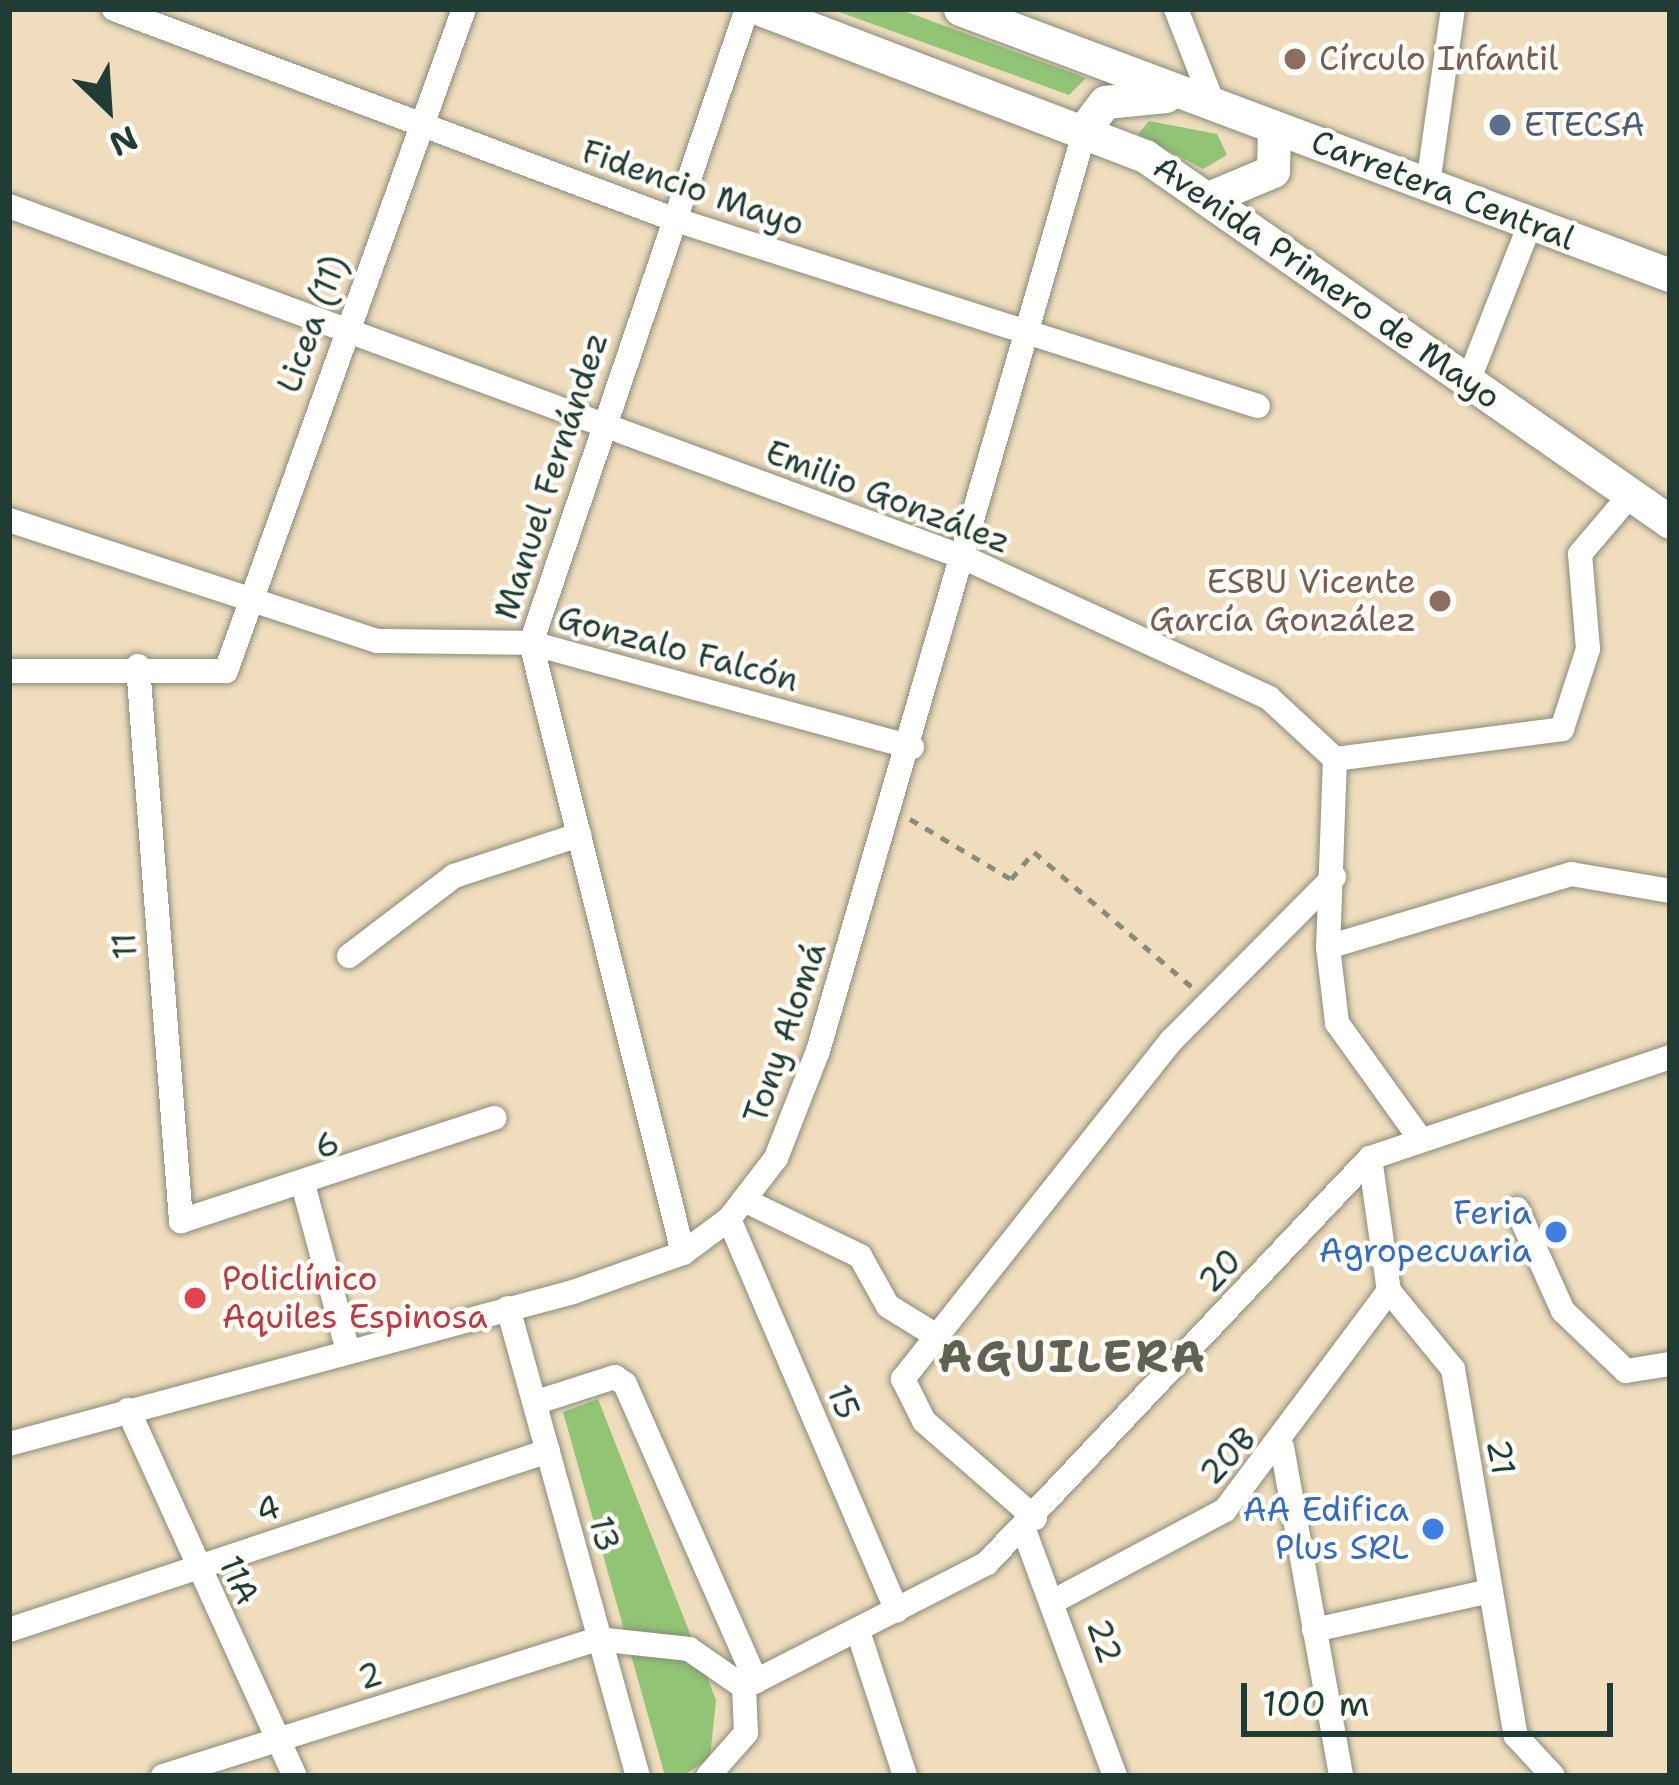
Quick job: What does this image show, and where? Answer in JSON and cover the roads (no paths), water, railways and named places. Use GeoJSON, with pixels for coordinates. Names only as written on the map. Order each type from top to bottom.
{"type":"FeatureCollection","features":[{"type":"Feature","properties":{"kind":"main road","name":"Avenida Primero de Mayo"},"geometry":{"type":"LineString","coordinates":[[760,9],[1086,127],[1211,197],[1670,522]]}},
{"type":"Feature","properties":{"kind":"main road"},"geometry":{"type":"LineString","coordinates":[[960,9],[1214,106]]}},
{"type":"Feature","properties":{"kind":"main road"},"geometry":{"type":"LineString","coordinates":[[1086,127],[1105,102],[1143,92],[1214,106]]}},
{"type":"Feature","properties":{"kind":"main road","name":"Carretera Central"},"geometry":{"type":"LineString","coordinates":[[1214,106],[1670,275]]}},
{"type":"Feature","properties":{"kind":"main road"},"geometry":{"type":"LineString","coordinates":[[1211,197],[1273,171],[1274,127]]}},
{"type":"Feature","properties":{"kind":"street","name":"Fidencio Mayo"},"geometry":{"type":"LineString","coordinates":[[113,9],[673,218],[1027,337],[1258,406]]}},
{"type":"Feature","properties":{"kind":"street","name":"Licea (11)"},"geometry":{"type":"LineString","coordinates":[[138,665],[230,664],[344,330],[464,9]]}},
{"type":"Feature","properties":{"kind":"street","name":"Manuel Fernández"},"geometry":{"type":"LineString","coordinates":[[683,1253],[531,643],[601,424],[747,9]]}},
{"type":"Feature","properties":{"kind":"street"},"geometry":{"type":"LineString","coordinates":[[1176,9],[1214,106]]}},
{"type":"Feature","properties":{"kind":"street"},"geometry":{"type":"LineString","coordinates":[[1428,184],[1453,9]]}},
{"type":"Feature","properties":{"kind":"street","name":"Tony Alomá"},"geometry":{"type":"LineString","coordinates":[[9,1444],[508,1308],[683,1253],[736,1210],[776,1158],[818,1051],[912,747],[1086,127]]}},
{"type":"Feature","properties":{"kind":"street","name":"Emilio González"},"geometry":{"type":"LineString","coordinates":[[9,206],[965,558],[1269,698],[1335,759]]}},
{"type":"Feature","properties":{"kind":"street"},"geometry":{"type":"LineString","coordinates":[[1468,379],[1531,222]]}},
{"type":"Feature","properties":{"kind":"street"},"geometry":{"type":"LineString","coordinates":[[1419,1137],[1337,1023],[1328,947],[1335,759],[1562,729],[1588,649],[1580,554],[1631,494]]}},
{"type":"Feature","properties":{"kind":"street","name":"Gonzalo Falcón"},"geometry":{"type":"LineString","coordinates":[[9,520],[377,641],[531,643],[912,747]]}},
{"type":"Feature","properties":{"kind":"street"},"geometry":{"type":"LineString","coordinates":[[9,671],[138,665]]}},
{"type":"Feature","properties":{"kind":"street","name":"11"},"geometry":{"type":"LineString","coordinates":[[138,665],[181,1221]]}},
{"type":"Feature","properties":{"kind":"street"},"geometry":{"type":"LineString","coordinates":[[349,956],[454,876],[579,835]]}},
{"type":"Feature","properties":{"kind":"street"},"geometry":{"type":"LineString","coordinates":[[1328,947],[1571,874],[1670,891]]}},
{"type":"Feature","properties":{"kind":"street"},"geometry":{"type":"LineString","coordinates":[[1029,1524],[904,1396],[930,1332],[1210,1002],[1334,878]]}},
{"type":"Feature","properties":{"kind":"street","name":"20"},"geometry":{"type":"LineString","coordinates":[[750,1684],[898,1611],[1029,1524],[1370,1158],[1419,1137],[1670,1057]]}},
{"type":"Feature","properties":{"kind":"street","name":"6"},"geometry":{"type":"LineString","coordinates":[[181,1221],[304,1188],[494,1118]]}},
{"type":"Feature","properties":{"kind":"street"},"geometry":{"type":"LineString","coordinates":[[1370,1158],[1389,1292]]}},
{"type":"Feature","properties":{"kind":"street"},"geometry":{"type":"LineString","coordinates":[[304,1188],[348,1351]]}},
{"type":"Feature","properties":{"kind":"street"},"geometry":{"type":"LineString","coordinates":[[1516,1209],[1563,1311],[1626,1371],[1670,1364]]}},
{"type":"Feature","properties":{"kind":"street"},"geometry":{"type":"LineString","coordinates":[[736,1210],[860,1256],[888,1306],[930,1332]]}},
{"type":"Feature","properties":{"kind":"street","name":"15"},"geometry":{"type":"LineString","coordinates":[[736,1210],[898,1611]]}},
{"type":"Feature","properties":{"kind":"street","name":"20B"},"geometry":{"type":"LineString","coordinates":[[1056,1600],[1225,1510],[1282,1447],[1389,1292]]}},
{"type":"Feature","properties":{"kind":"street","name":"21"},"geometry":{"type":"LineString","coordinates":[[1389,1292],[1453,1369],[1516,1736],[1553,1776]]}},
{"type":"Feature","properties":{"kind":"street","name":"13"},"geometry":{"type":"LineString","coordinates":[[508,1308],[538,1402],[597,1639],[638,1776]]}},
{"type":"Feature","properties":{"kind":"street"},"geometry":{"type":"LineString","coordinates":[[538,1402],[615,1377],[625,1384],[750,1684],[746,1733],[722,1772]]}},
{"type":"Feature","properties":{"kind":"street","name":"11A"},"geometry":{"type":"LineString","coordinates":[[128,1410],[295,1776]]}},
{"type":"Feature","properties":{"kind":"street"},"geometry":{"type":"LineString","coordinates":[[1282,1447],[1341,1776]]}},
{"type":"Feature","properties":{"kind":"street","name":"4"},"geometry":{"type":"LineString","coordinates":[[9,1630],[548,1451]]}},
{"type":"Feature","properties":{"kind":"street","name":"22"},"geometry":{"type":"LineString","coordinates":[[1029,1524],[1115,1776]]}},
{"type":"Feature","properties":{"kind":"street"},"geometry":{"type":"LineString","coordinates":[[1314,1630],[1490,1591]]}},
{"type":"Feature","properties":{"kind":"street"},"geometry":{"type":"LineString","coordinates":[[858,1631],[904,1776]]}},
{"type":"Feature","properties":{"kind":"street"},"geometry":{"type":"LineString","coordinates":[[597,1639],[689,1649],[750,1684]]}},
{"type":"Feature","properties":{"kind":"street","name":"2"},"geometry":{"type":"LineString","coordinates":[[163,1776],[597,1639]]}},
{"type":"Feature","properties":{"kind":"place","name":"Círculo Infantil"},"geometry":{"type":"Point","coordinates":[1295,59]}},
{"type":"Feature","properties":{"kind":"place","name":"ETECSA"},"geometry":{"type":"Point","coordinates":[1500,125]}},
{"type":"Feature","properties":{"kind":"place","name":"ESBU Vicente García González"},"geometry":{"type":"Point","coordinates":[1440,601]}},
{"type":"Feature","properties":{"kind":"place","name":"Feria Agropecuaria"},"geometry":{"type":"Point","coordinates":[1556,1232]}},
{"type":"Feature","properties":{"kind":"place","name":"Policlínico Aquiles Espinosa"},"geometry":{"type":"Point","coordinates":[195,1298]}},
{"type":"Feature","properties":{"kind":"place","name":"AA Edifica Plus SRL"},"geometry":{"type":"Point","coordinates":[1433,1529]}},
{"type":"Feature","properties":{"kind":"district","name":"AGUILERA"},"geometry":{"type":"Point","coordinates":[1073,1357]}}]}
